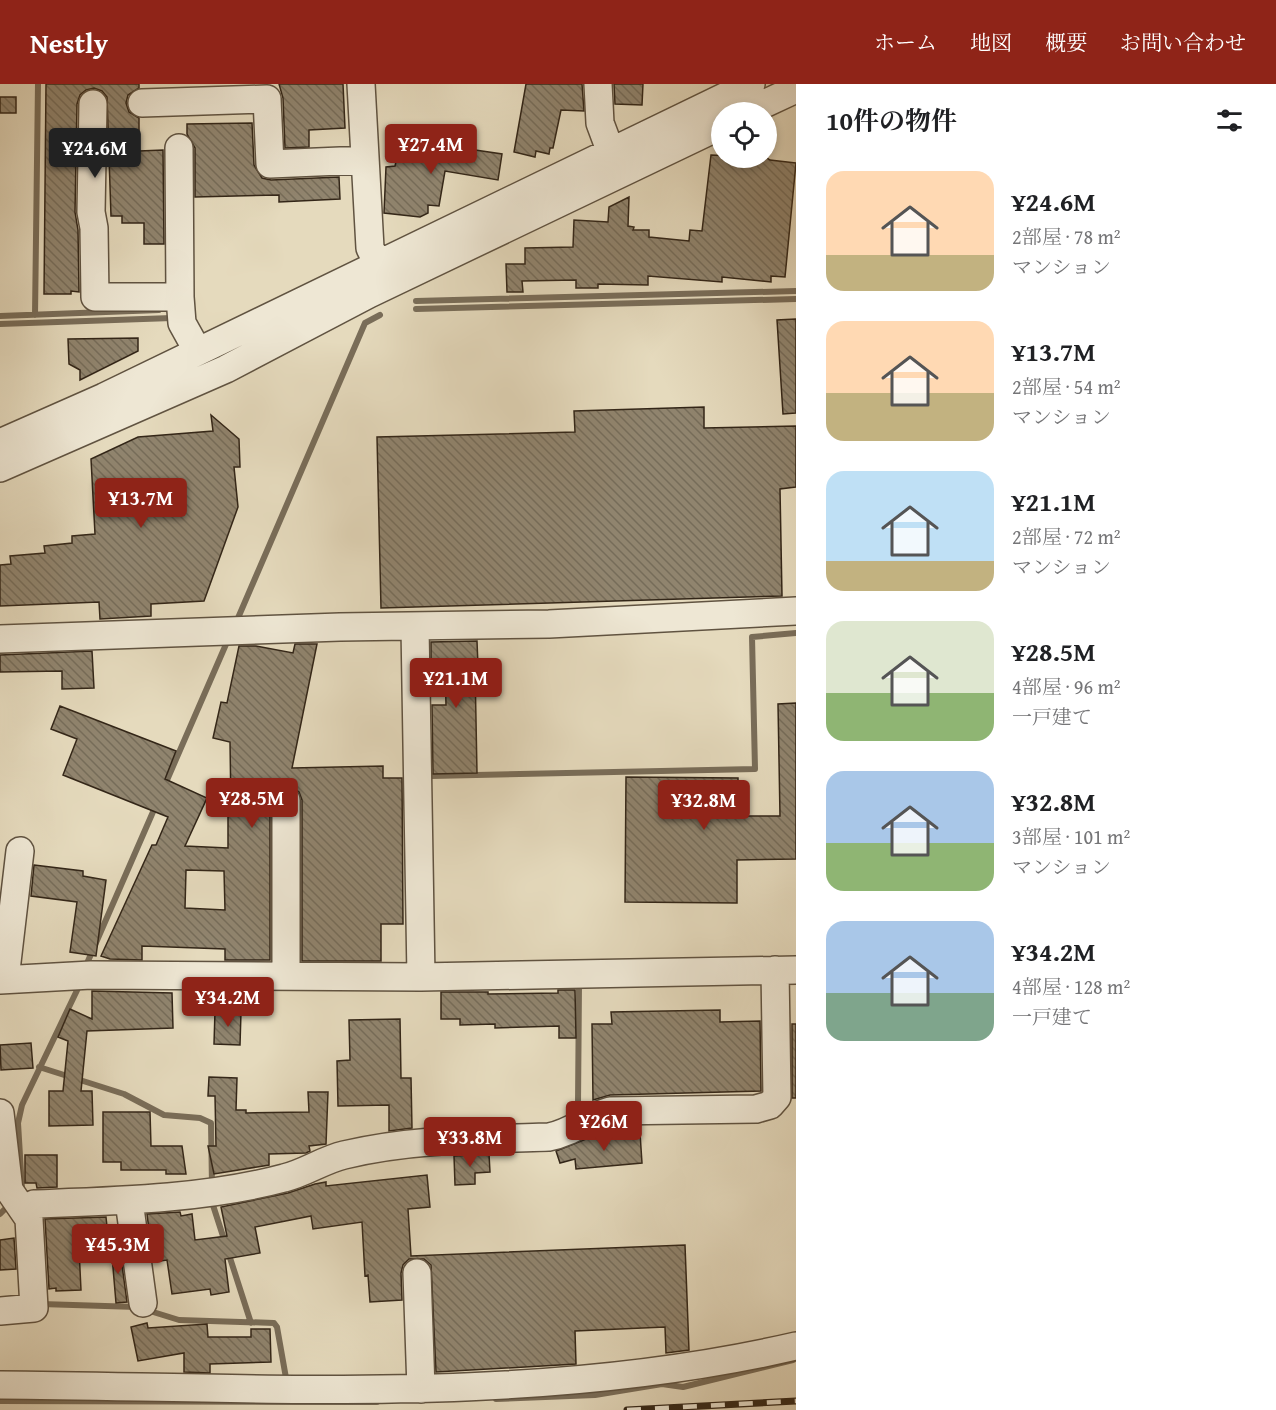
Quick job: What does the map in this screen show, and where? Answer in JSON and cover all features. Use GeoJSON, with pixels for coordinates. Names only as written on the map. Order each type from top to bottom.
{"type":"FeatureCollection","features":[{"type":"Feature","properties":{"kind":"street"},"geometry":{"type":"LineString","coordinates":[[361,84],[370,248],[383,273]]}},
{"type":"Feature","properties":{"kind":"street"},"geometry":{"type":"LineString","coordinates":[[598,84],[600,123],[614,163]]}},
{"type":"Feature","properties":{"kind":"street"},"geometry":{"type":"LineString","coordinates":[[732,102],[751,84]]}},
{"type":"Feature","properties":{"kind":"street"},"geometry":{"type":"LineString","coordinates":[[768,102],[796,89]]}},
{"type":"Feature","properties":{"kind":"street"},"geometry":{"type":"LineString","coordinates":[[142,103],[267,99],[270,164],[364,160]]}},
{"type":"Feature","properties":{"kind":"street"},"geometry":{"type":"LineString","coordinates":[[93,104],[91,212],[94,228],[95,297],[180,297]]}},
{"type":"Feature","properties":{"kind":"street"},"geometry":{"type":"LineString","coordinates":[[0,468],[19,442],[197,351],[383,273],[614,163],[711,121]]}},
{"type":"Feature","properties":{"kind":"street"},"geometry":{"type":"LineString","coordinates":[[179,148],[182,322],[197,351]]}},
{"type":"Feature","properties":{"kind":"street"},"geometry":{"type":"LineString","coordinates":[[19,442],[226,369],[383,273]]}},
{"type":"Feature","properties":{"kind":"street"},"geometry":{"type":"LineString","coordinates":[[104,397],[157,385],[220,357],[226,369]]}},
{"type":"Feature","properties":{"kind":"street"},"geometry":{"type":"LineString","coordinates":[[0,639],[560,623],[796,611]]}},
{"type":"Feature","properties":{"kind":"street"},"geometry":{"type":"LineString","coordinates":[[415,627],[422,977]]}},
{"type":"Feature","properties":{"kind":"street"},"geometry":{"type":"LineString","coordinates":[[286,800],[286,976]]}},
{"type":"Feature","properties":{"kind":"street"},"geometry":{"type":"LineString","coordinates":[[20,850],[2,980],[91,975],[422,977],[786,970],[777,1097],[770,1105],[756,1109],[610,1111],[596,1114],[563,1135],[448,1140],[360,1152],[341,1156],[284,1178],[211,1191],[129,1200],[22,1204]]}},
{"type":"Feature","properties":{"kind":"street"},"geometry":{"type":"LineString","coordinates":[[0,1113],[9,1190],[22,1204],[29,1219],[34,1308],[0,1311]]}},
{"type":"Feature","properties":{"kind":"street"},"geometry":{"type":"LineString","coordinates":[[129,1200],[143,1303]]}},
{"type":"Feature","properties":{"kind":"street"},"geometry":{"type":"LineString","coordinates":[[417,1273],[421,1389]]}},
{"type":"Feature","properties":{"kind":"street"},"geometry":{"type":"LineString","coordinates":[[0,1385],[421,1389],[608,1379],[747,1358],[796,1346]]}},
{"type":"Feature","properties":{"kind":"building"},"geometry":{"type":"Polygon","coordinates":[[[46,84],[139,84],[139,88],[128,95],[126,103],[129,112],[139,118],[139,151],[163,150],[164,244],[144,244],[144,223],[122,223],[122,216],[111,216],[107,97],[102,91],[94,88],[80,95],[77,104],[75,212],[78,230],[79,292],[71,291],[71,294],[44,294],[46,84]]]}},
{"type":"Feature","properties":{"kind":"building"},"geometry":{"type":"Polygon","coordinates":[[[279,84],[343,84],[345,128],[309,130],[309,147],[285,148],[283,98],[279,84]]]}},
{"type":"Feature","properties":{"kind":"building"},"geometry":{"type":"Polygon","coordinates":[[[526,84],[582,84],[584,111],[561,110],[553,148],[550,148],[549,154],[536,151],[535,157],[514,152],[526,84]]]}},
{"type":"Feature","properties":{"kind":"building"},"geometry":{"type":"Polygon","coordinates":[[[614,84],[643,84],[642,105],[615,104],[614,84]]]}},
{"type":"Feature","properties":{"kind":"building"},"geometry":{"type":"Polygon","coordinates":[[[0,97],[16,97],[16,113],[0,113],[0,97]]]}},
{"type":"Feature","properties":{"kind":"building"},"geometry":{"type":"Polygon","coordinates":[[[252,123],[254,165],[262,178],[271,180],[339,177],[340,199],[279,202],[279,195],[195,197],[195,148],[187,134],[187,124],[252,123]]]}},
{"type":"Feature","properties":{"kind":"building"},"geometry":{"type":"Polygon","coordinates":[[[401,140],[461,151],[462,148],[502,154],[498,180],[445,171],[439,206],[428,205],[428,213],[420,217],[384,213],[386,167],[395,166],[401,140]]]}},
{"type":"Feature","properties":{"kind":"building"},"geometry":{"type":"Polygon","coordinates":[[[711,155],[711,168],[777,168],[777,161],[796,163],[785,277],[771,276],[771,282],[722,277],[722,282],[648,276],[648,285],[598,284],[598,288],[576,288],[576,280],[522,281],[523,292],[507,292],[506,264],[525,264],[525,248],[573,247],[574,220],[608,222],[609,207],[629,197],[628,226],[634,227],[633,230],[649,230],[649,237],[689,241],[690,230],[702,231],[711,155]]]}},
{"type":"Feature","properties":{"kind":"building"},"geometry":{"type":"Polygon","coordinates":[[[796,319],[796,413],[783,414],[777,320],[796,319]]]}},
{"type":"Feature","properties":{"kind":"building"},"geometry":{"type":"Polygon","coordinates":[[[138,338],[138,351],[80,380],[80,370],[69,364],[68,339],[138,338]]]}},
{"type":"Feature","properties":{"kind":"building"},"geometry":{"type":"Polygon","coordinates":[[[704,407],[704,428],[796,426],[796,487],[780,489],[782,596],[381,608],[377,437],[575,432],[574,411],[704,407]]]}},
{"type":"Feature","properties":{"kind":"building"},"geometry":{"type":"Polygon","coordinates":[[[211,415],[239,439],[240,467],[234,467],[238,507],[204,601],[151,604],[151,616],[100,619],[99,602],[0,606],[0,565],[11,564],[10,556],[45,553],[44,546],[72,543],[72,536],[95,534],[91,459],[138,437],[213,431],[211,415]]]}},
{"type":"Feature","properties":{"kind":"building"},"geometry":{"type":"Polygon","coordinates":[[[477,641],[478,666],[475,667],[477,773],[433,774],[432,705],[446,705],[445,667],[431,667],[431,642],[477,641]]]}},
{"type":"Feature","properties":{"kind":"building"},"geometry":{"type":"Polygon","coordinates":[[[295,644],[317,644],[292,768],[383,766],[383,778],[402,778],[403,924],[381,924],[381,961],[302,961],[302,800],[299,792],[287,784],[278,787],[270,800],[270,960],[225,960],[225,949],[142,946],[142,960],[110,959],[101,956],[152,845],[156,845],[168,817],[63,775],[77,739],[51,729],[60,706],[176,751],[165,779],[207,798],[185,846],[228,848],[228,807],[231,808],[230,742],[213,738],[221,702],[227,703],[239,646],[256,646],[293,653],[295,644]],[[186,870],[185,908],[225,910],[224,871],[186,870]]]}},
{"type":"Feature","properties":{"kind":"building"},"geometry":{"type":"Polygon","coordinates":[[[92,651],[94,688],[62,689],[62,671],[0,672],[0,655],[92,651]]]}},
{"type":"Feature","properties":{"kind":"building"},"geometry":{"type":"Polygon","coordinates":[[[796,703],[796,859],[737,860],[737,903],[625,902],[626,777],[738,778],[738,816],[780,816],[778,704],[796,703]]]}},
{"type":"Feature","properties":{"kind":"building"},"geometry":{"type":"Polygon","coordinates":[[[34,865],[83,871],[83,876],[106,880],[96,956],[70,952],[77,902],[31,896],[34,865]]]}},
{"type":"Feature","properties":{"kind":"building"},"geometry":{"type":"Polygon","coordinates":[[[558,990],[575,990],[576,1038],[559,1038],[559,1026],[495,1028],[495,1024],[460,1025],[460,1019],[441,1019],[441,992],[558,993],[558,990]]]}},
{"type":"Feature","properties":{"kind":"building"},"geometry":{"type":"Polygon","coordinates":[[[92,991],[172,993],[173,1028],[87,1031],[81,1091],[92,1091],[93,1125],[49,1126],[49,1091],[63,1091],[68,1041],[58,1037],[70,1009],[92,1019],[92,991]]]}},
{"type":"Feature","properties":{"kind":"building"},"geometry":{"type":"Polygon","coordinates":[[[720,1010],[720,1022],[760,1021],[761,1091],[610,1095],[593,1100],[592,1024],[612,1024],[611,1012],[720,1010]]]}},
{"type":"Feature","properties":{"kind":"building"},"geometry":{"type":"Polygon","coordinates":[[[215,1011],[241,1012],[240,1045],[214,1044],[215,1011]]]}},
{"type":"Feature","properties":{"kind":"building"},"geometry":{"type":"Polygon","coordinates":[[[400,1019],[401,1078],[411,1078],[412,1128],[389,1131],[389,1105],[338,1106],[337,1061],[350,1060],[349,1020],[400,1019]]]}},
{"type":"Feature","properties":{"kind":"building"},"geometry":{"type":"Polygon","coordinates":[[[792,1024],[796,1024],[796,1098],[792,1098],[792,1024]]]}},
{"type":"Feature","properties":{"kind":"building"},"geometry":{"type":"Polygon","coordinates":[[[31,1043],[33,1068],[1,1070],[0,1045],[31,1043]]]}},
{"type":"Feature","properties":{"kind":"building"},"geometry":{"type":"Polygon","coordinates":[[[209,1077],[237,1078],[236,1110],[246,1110],[246,1113],[309,1112],[308,1092],[328,1092],[326,1144],[309,1146],[310,1151],[306,1153],[269,1154],[269,1165],[214,1174],[208,1146],[216,1146],[215,1096],[208,1096],[209,1077]]]}},
{"type":"Feature","properties":{"kind":"building"},"geometry":{"type":"Polygon","coordinates":[[[103,1112],[150,1112],[151,1146],[182,1146],[186,1174],[166,1174],[166,1170],[121,1170],[121,1162],[103,1162],[103,1112]]]}},
{"type":"Feature","properties":{"kind":"building"},"geometry":{"type":"Polygon","coordinates":[[[640,1133],[642,1163],[576,1169],[575,1159],[560,1163],[556,1151],[586,1139],[640,1133]]]}},
{"type":"Feature","properties":{"kind":"building"},"geometry":{"type":"Polygon","coordinates":[[[489,1154],[490,1172],[475,1173],[475,1184],[455,1185],[454,1156],[489,1154]]]}},
{"type":"Feature","properties":{"kind":"building"},"geometry":{"type":"Polygon","coordinates":[[[25,1155],[57,1155],[57,1187],[37,1188],[36,1183],[25,1183],[25,1155]]]}},
{"type":"Feature","properties":{"kind":"building"},"geometry":{"type":"Polygon","coordinates":[[[427,1175],[430,1207],[408,1209],[411,1256],[685,1245],[689,1350],[666,1353],[665,1327],[575,1331],[576,1364],[436,1372],[431,1265],[424,1259],[409,1259],[403,1265],[401,1273],[402,1300],[370,1302],[368,1275],[365,1276],[362,1222],[313,1229],[311,1216],[255,1227],[260,1253],[225,1259],[229,1292],[211,1295],[210,1289],[172,1294],[167,1260],[153,1262],[147,1214],[180,1212],[181,1216],[192,1214],[195,1240],[227,1236],[221,1207],[288,1193],[326,1182],[326,1186],[427,1175]]]}},
{"type":"Feature","properties":{"kind":"building"},"geometry":{"type":"Polygon","coordinates":[[[106,1217],[109,1246],[79,1249],[81,1290],[49,1289],[45,1219],[106,1217]]]}},
{"type":"Feature","properties":{"kind":"building"},"geometry":{"type":"Polygon","coordinates":[[[14,1238],[16,1269],[0,1270],[0,1240],[14,1238]]]}},
{"type":"Feature","properties":{"kind":"building"},"geometry":{"type":"Polygon","coordinates":[[[119,1243],[127,1302],[116,1303],[111,1244],[119,1243]]]}},
{"type":"Feature","properties":{"kind":"building"},"geometry":{"type":"Polygon","coordinates":[[[147,1323],[148,1328],[207,1324],[208,1337],[251,1337],[251,1329],[270,1329],[271,1362],[210,1364],[210,1373],[184,1372],[184,1353],[138,1361],[131,1327],[147,1323]]]}},
{"type":"Feature","properties":{"kind":"waterway"},"geometry":{"type":"LineString","coordinates":[[35,315],[38,84]]}},
{"type":"Feature","properties":{"kind":"waterway"},"geometry":{"type":"LineString","coordinates":[[416,301],[796,291]]}},
{"type":"Feature","properties":{"kind":"waterway"},"geometry":{"type":"LineString","coordinates":[[416,309],[796,299]]}},
{"type":"Feature","properties":{"kind":"waterway"},"geometry":{"type":"LineString","coordinates":[[0,316],[159,310]]}},
{"type":"Feature","properties":{"kind":"waterway"},"geometry":{"type":"LineString","coordinates":[[238,618],[365,323],[380,315]]}},
{"type":"Feature","properties":{"kind":"waterway"},"geometry":{"type":"LineString","coordinates":[[0,324],[172,318]]}},
{"type":"Feature","properties":{"kind":"waterway"},"geometry":{"type":"LineString","coordinates":[[431,776],[755,769],[752,637],[796,633]]}},
{"type":"Feature","properties":{"kind":"waterway"},"geometry":{"type":"LineString","coordinates":[[164,787],[227,642]]}},
{"type":"Feature","properties":{"kind":"waterway"},"geometry":{"type":"LineString","coordinates":[[88,961],[156,805]]}},
{"type":"Feature","properties":{"kind":"waterway"},"geometry":{"type":"LineString","coordinates":[[22,1189],[18,1123],[22,1105],[81,982]]}},
{"type":"Feature","properties":{"kind":"waterway"},"geometry":{"type":"LineString","coordinates":[[573,1118],[578,1105],[579,985]]}},
{"type":"Feature","properties":{"kind":"waterway"},"geometry":{"type":"LineString","coordinates":[[39,1067],[124,1094],[164,1115],[200,1118],[211,1123],[212,1186]]}},
{"type":"Feature","properties":{"kind":"waterway"},"geometry":{"type":"LineString","coordinates":[[211,1199],[251,1323]]}},
{"type":"Feature","properties":{"kind":"waterway"},"geometry":{"type":"LineString","coordinates":[[0,1214],[11,1203]]}},
{"type":"Feature","properties":{"kind":"waterway"},"geometry":{"type":"LineString","coordinates":[[41,1304],[137,1307],[179,1320],[274,1323],[277,1327],[286,1378]]}},
{"type":"Feature","properties":{"kind":"waterway"},"geometry":{"type":"LineString","coordinates":[[496,1399],[595,1395],[662,1384],[683,1387],[793,1360]]}},
{"type":"Feature","properties":{"kind":"waterway"},"geometry":{"type":"LineString","coordinates":[[0,1401],[377,1402]]}},
{"type":"Feature","properties":{"kind":"railway"},"geometry":{"type":"LineString","coordinates":[[627,1410],[796,1401]]}}]}
